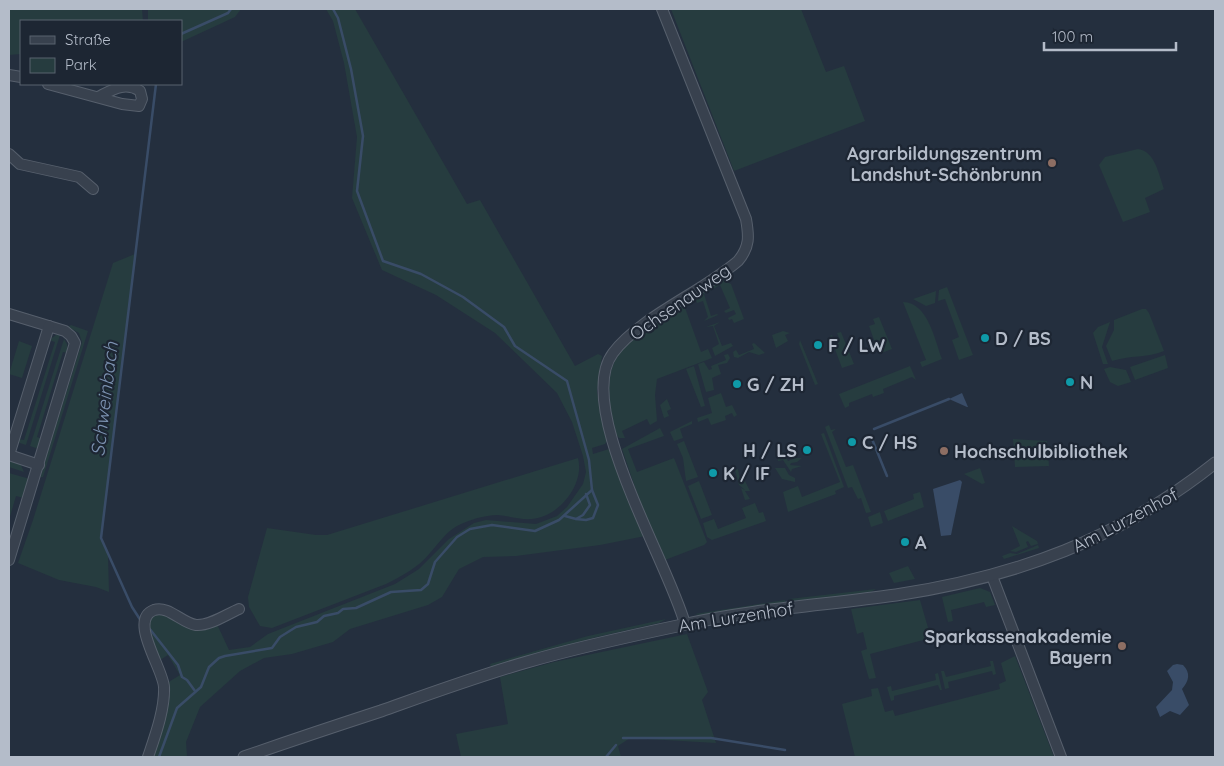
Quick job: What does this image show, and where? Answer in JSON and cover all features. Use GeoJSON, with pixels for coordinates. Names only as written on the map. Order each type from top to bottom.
{"type":"FeatureCollection","features":[{"type":"Feature","properties":{"kind":"street","name":"Ochsenauweg"},"geometry":{"type":"LineString","coordinates":[[662,9],[746,219],[748,232],[748,246],[738,261],[630,334],[612,353],[605,368],[603,378],[604,407],[614,445],[684,624]]}},
{"type":"Feature","properties":{"kind":"street"},"geometry":{"type":"LineString","coordinates":[[52,85],[98,97]]}},
{"type":"Feature","properties":{"kind":"street"},"geometry":{"type":"LineString","coordinates":[[9,154],[20,164],[79,177],[93,189]]}},
{"type":"Feature","properties":{"kind":"street"},"geometry":{"type":"LineString","coordinates":[[9,314],[65,331],[75,343],[9,560]]}},
{"type":"Feature","properties":{"kind":"street"},"geometry":{"type":"LineString","coordinates":[[39,465],[9,455],[48,326]]}},
{"type":"Feature","properties":{"kind":"street","name":"Am Lurzenhof"},"geometry":{"type":"LineString","coordinates":[[244,757],[529,661],[684,624],[780,609],[902,594],[992,576],[1051,558],[1093,540],[1183,488],[1215,463]]}},
{"type":"Feature","properties":{"kind":"street"},"geometry":{"type":"LineString","coordinates":[[992,576],[1062,757]]}},
{"type":"Feature","properties":{"kind":"street"},"geometry":{"type":"LineString","coordinates":[[148,757],[158,722],[164,684],[143,630],[146,618],[149,614],[160,609],[184,621],[198,625],[239,609]]}},
{"type":"Feature","properties":{"kind":"green space"},"geometry":{"type":"Polygon","coordinates":[[[9,9],[142,9],[143,20],[20,20],[20,54],[9,55],[9,9]]]}},
{"type":"Feature","properties":{"kind":"green space"},"geometry":{"type":"Polygon","coordinates":[[[148,9],[241,9],[235,17],[182,42],[182,20],[148,20],[148,9]]]}},
{"type":"Feature","properties":{"kind":"green space"},"geometry":{"type":"Polygon","coordinates":[[[326,9],[355,9],[467,204],[480,200],[575,366],[598,354],[602,356],[597,391],[600,410],[609,438],[605,444],[592,448],[593,454],[609,449],[613,450],[645,536],[600,545],[516,556],[483,557],[459,569],[442,597],[428,605],[350,629],[333,642],[292,654],[264,658],[240,671],[200,707],[186,742],[187,757],[148,757],[167,683],[180,675],[168,655],[157,662],[144,623],[154,610],[184,621],[215,620],[229,650],[250,647],[268,634],[395,584],[419,569],[449,539],[474,523],[486,520],[536,524],[557,516],[567,507],[583,484],[586,472],[572,422],[557,393],[495,333],[436,295],[382,270],[352,198],[357,137],[344,63],[333,21],[326,9]]]}},
{"type":"Feature","properties":{"kind":"green space"},"geometry":{"type":"Polygon","coordinates":[[[671,9],[801,9],[826,72],[844,66],[865,121],[734,171],[671,9]]]}},
{"type":"Feature","properties":{"kind":"green space"},"geometry":{"type":"Polygon","coordinates":[[[1138,149],[1149,154],[1156,164],[1164,189],[1145,198],[1150,212],[1123,222],[1099,165],[1105,157],[1138,149]]]}},
{"type":"Feature","properties":{"kind":"green space"},"geometry":{"type":"Polygon","coordinates":[[[135,254],[101,538],[108,556],[109,592],[96,587],[59,580],[18,563],[113,263],[135,254]]]}},
{"type":"Feature","properties":{"kind":"green space"},"geometry":{"type":"Polygon","coordinates":[[[722,280],[731,284],[744,319],[734,323],[732,319],[729,320],[728,318],[736,314],[734,310],[726,313],[724,311],[730,308],[720,285],[704,294],[711,316],[718,315],[704,321],[708,317],[703,301],[697,303],[695,297],[722,280]]]}},
{"type":"Feature","properties":{"kind":"green space"},"geometry":{"type":"Polygon","coordinates":[[[947,287],[973,355],[959,360],[952,340],[959,337],[945,299],[938,301],[939,290],[947,287]]]}},
{"type":"Feature","properties":{"kind":"green space"},"geometry":{"type":"Polygon","coordinates":[[[936,291],[935,303],[926,306],[913,299],[936,291]]]}},
{"type":"Feature","properties":{"kind":"green space"},"geometry":{"type":"Polygon","coordinates":[[[903,302],[919,308],[924,315],[933,333],[942,359],[922,367],[920,362],[926,360],[903,302]]]}},
{"type":"Feature","properties":{"kind":"green space"},"geometry":{"type":"Polygon","coordinates":[[[684,305],[701,352],[708,349],[712,358],[657,379],[655,395],[657,421],[650,425],[647,419],[622,431],[625,438],[619,438],[616,434],[611,406],[609,385],[612,368],[619,354],[630,343],[684,305]]]}},
{"type":"Feature","properties":{"kind":"green space"},"geometry":{"type":"Polygon","coordinates":[[[1146,309],[1149,313],[1164,351],[1112,361],[1106,346],[1114,330],[1114,320],[1146,309]]]}},
{"type":"Feature","properties":{"kind":"green space"},"geometry":{"type":"Polygon","coordinates":[[[879,317],[892,349],[879,354],[869,326],[875,324],[873,319],[879,317]]]}},
{"type":"Feature","properties":{"kind":"green space"},"geometry":{"type":"Polygon","coordinates":[[[720,322],[714,326],[722,346],[731,343],[733,346],[715,356],[712,348],[719,344],[713,326],[706,327],[720,322]]]}},
{"type":"Feature","properties":{"kind":"green space"},"geometry":{"type":"Polygon","coordinates":[[[1110,322],[1102,347],[1108,364],[1103,364],[1093,333],[1098,327],[1110,322]]]}},
{"type":"Feature","properties":{"kind":"green space"},"geometry":{"type":"Polygon","coordinates":[[[71,325],[88,331],[43,477],[40,477],[82,342],[79,333],[68,327],[71,325]]]}},
{"type":"Feature","properties":{"kind":"green space"},"geometry":{"type":"Polygon","coordinates":[[[783,331],[790,333],[785,335],[788,341],[776,348],[772,335],[783,331]]]}},
{"type":"Feature","properties":{"kind":"green space"},"geometry":{"type":"Polygon","coordinates":[[[841,332],[854,364],[842,368],[830,336],[832,335],[835,342],[840,340],[837,333],[841,332]]]}},
{"type":"Feature","properties":{"kind":"green space"},"geometry":{"type":"Polygon","coordinates":[[[56,335],[60,335],[26,445],[17,442],[18,439],[24,440],[55,342],[49,340],[56,335]]]}},
{"type":"Feature","properties":{"kind":"green space"},"geometry":{"type":"Polygon","coordinates":[[[64,339],[67,344],[68,353],[63,352],[37,437],[42,439],[39,449],[30,446],[64,339]]]}},
{"type":"Feature","properties":{"kind":"green space"},"geometry":{"type":"Polygon","coordinates":[[[800,340],[818,384],[815,385],[799,344],[800,340]]]}},
{"type":"Feature","properties":{"kind":"green space"},"geometry":{"type":"Polygon","coordinates":[[[19,341],[32,346],[22,378],[9,374],[19,341]]]}},
{"type":"Feature","properties":{"kind":"green space"},"geometry":{"type":"Polygon","coordinates":[[[754,343],[765,353],[759,355],[749,352],[738,358],[734,357],[733,352],[736,350],[739,355],[754,349],[752,344],[754,343]]]}},
{"type":"Feature","properties":{"kind":"green space"},"geometry":{"type":"Polygon","coordinates":[[[728,354],[730,358],[727,363],[718,365],[721,374],[712,378],[714,390],[706,392],[698,364],[704,362],[709,370],[712,369],[711,366],[726,360],[724,355],[728,354]]]}},
{"type":"Feature","properties":{"kind":"green space"},"geometry":{"type":"Polygon","coordinates":[[[1165,355],[1168,368],[1135,380],[1130,367],[1165,355]]]}},
{"type":"Feature","properties":{"kind":"green space"},"geometry":{"type":"Polygon","coordinates":[[[694,366],[705,406],[701,407],[686,369],[694,366]]]}},
{"type":"Feature","properties":{"kind":"green space"},"geometry":{"type":"Polygon","coordinates":[[[910,366],[916,380],[912,377],[883,389],[884,393],[873,397],[872,394],[849,403],[849,406],[845,408],[839,394],[910,366]]]}},
{"type":"Feature","properties":{"kind":"green space"},"geometry":{"type":"Polygon","coordinates":[[[1110,367],[1126,370],[1131,382],[1118,386],[1110,382],[1104,369],[1110,367]]]}},
{"type":"Feature","properties":{"kind":"green space"},"geometry":{"type":"Polygon","coordinates":[[[721,393],[726,407],[732,405],[737,415],[734,417],[732,413],[725,416],[726,420],[711,425],[708,418],[698,422],[697,418],[712,413],[708,398],[721,393]]]}},
{"type":"Feature","properties":{"kind":"green space"},"geometry":{"type":"Polygon","coordinates":[[[667,399],[671,409],[667,411],[669,416],[664,418],[660,405],[667,399]]]}},
{"type":"Feature","properties":{"kind":"green space"},"geometry":{"type":"Polygon","coordinates":[[[692,421],[692,424],[680,429],[683,438],[674,441],[670,432],[692,421]]]}},
{"type":"Feature","properties":{"kind":"green space"},"geometry":{"type":"Polygon","coordinates":[[[829,425],[831,430],[836,429],[832,432],[846,467],[853,465],[871,512],[866,513],[861,498],[858,499],[852,487],[848,488],[825,427],[829,425]]]}},
{"type":"Feature","properties":{"kind":"green space"},"geometry":{"type":"Polygon","coordinates":[[[660,428],[664,436],[628,449],[637,472],[674,458],[707,542],[704,545],[665,560],[640,502],[622,449],[660,428]]]}},
{"type":"Feature","properties":{"kind":"green space"},"geometry":{"type":"Polygon","coordinates":[[[824,433],[844,487],[835,491],[836,494],[788,512],[783,492],[798,486],[802,497],[840,482],[821,434],[824,433]]]}},
{"type":"Feature","properties":{"kind":"green space"},"geometry":{"type":"Polygon","coordinates":[[[1013,439],[1047,441],[1049,466],[1015,467],[1013,439]]]}},
{"type":"Feature","properties":{"kind":"green space"},"geometry":{"type":"Polygon","coordinates":[[[684,441],[698,477],[686,481],[683,458],[677,444],[684,441]]]}},
{"type":"Feature","properties":{"kind":"green space"},"geometry":{"type":"Polygon","coordinates":[[[783,452],[788,461],[794,458],[802,458],[790,465],[802,466],[792,469],[791,472],[783,460],[778,461],[777,454],[783,452]]]}},
{"type":"Feature","properties":{"kind":"green space"},"geometry":{"type":"Polygon","coordinates":[[[578,458],[578,478],[568,498],[552,512],[542,517],[528,519],[493,515],[466,522],[449,532],[421,563],[398,578],[272,628],[260,626],[249,607],[248,597],[267,528],[327,535],[578,458]]]}},
{"type":"Feature","properties":{"kind":"green space"},"geometry":{"type":"Polygon","coordinates":[[[9,460],[20,463],[24,472],[9,467],[9,460]]]}},
{"type":"Feature","properties":{"kind":"green space"},"geometry":{"type":"Polygon","coordinates":[[[775,468],[785,468],[789,475],[795,478],[795,482],[782,479],[775,468]]]}},
{"type":"Feature","properties":{"kind":"green space"},"geometry":{"type":"Polygon","coordinates":[[[980,468],[985,483],[982,484],[964,474],[980,468]]]}},
{"type":"Feature","properties":{"kind":"green space"},"geometry":{"type":"Polygon","coordinates":[[[738,469],[740,480],[744,479],[750,491],[745,491],[750,499],[745,500],[741,488],[745,490],[739,485],[735,470],[738,469]]]}},
{"type":"Feature","properties":{"kind":"green space"},"geometry":{"type":"Polygon","coordinates":[[[9,473],[30,479],[24,498],[16,496],[9,520],[9,473]]]}},
{"type":"Feature","properties":{"kind":"green space"},"geometry":{"type":"Polygon","coordinates":[[[699,481],[712,515],[701,519],[688,486],[699,481]]]}},
{"type":"Feature","properties":{"kind":"green space"},"geometry":{"type":"Polygon","coordinates":[[[920,492],[924,507],[888,521],[884,511],[914,499],[913,494],[920,492]]]}},
{"type":"Feature","properties":{"kind":"green space"},"geometry":{"type":"Polygon","coordinates":[[[755,503],[759,513],[763,512],[766,521],[712,540],[707,537],[703,523],[714,519],[718,529],[746,518],[742,508],[755,503]]]}},
{"type":"Feature","properties":{"kind":"green space"},"geometry":{"type":"Polygon","coordinates":[[[880,512],[883,523],[871,527],[868,517],[880,512]]]}},
{"type":"Feature","properties":{"kind":"green space"},"geometry":{"type":"Polygon","coordinates":[[[1012,526],[1037,541],[1038,544],[1031,546],[1028,541],[1026,542],[1028,547],[1016,552],[1010,551],[1020,546],[1012,526]]]}},
{"type":"Feature","properties":{"kind":"green space"},"geometry":{"type":"Polygon","coordinates":[[[1038,545],[1039,548],[1004,559],[1002,556],[1010,553],[1017,554],[1038,545]]]}},
{"type":"Feature","properties":{"kind":"green space"},"geometry":{"type":"Polygon","coordinates":[[[908,566],[915,579],[894,583],[889,573],[908,566]]]}},
{"type":"Feature","properties":{"kind":"green space"},"geometry":{"type":"Polygon","coordinates":[[[980,588],[990,592],[995,605],[986,607],[984,602],[951,610],[953,621],[948,622],[942,597],[980,588]]]}},
{"type":"Feature","properties":{"kind":"green space"},"geometry":{"type":"Polygon","coordinates":[[[876,589],[871,592],[790,603],[789,599],[876,589]]]}},
{"type":"Feature","properties":{"kind":"green space"},"geometry":{"type":"Polygon","coordinates":[[[785,600],[786,603],[703,616],[695,614],[785,600]]]}},
{"type":"Feature","properties":{"kind":"green space"},"geometry":{"type":"Polygon","coordinates":[[[920,600],[931,638],[870,654],[876,678],[869,679],[861,651],[867,649],[863,632],[857,634],[851,609],[920,600]]]}},
{"type":"Feature","properties":{"kind":"green space"},"geometry":{"type":"Polygon","coordinates":[[[666,619],[659,623],[597,637],[491,667],[490,664],[588,636],[666,619]]]}},
{"type":"Feature","properties":{"kind":"green space"},"geometry":{"type":"Polygon","coordinates":[[[687,634],[708,692],[702,700],[716,743],[630,738],[618,746],[621,757],[461,757],[456,734],[508,724],[500,677],[554,662],[687,634]]]}},
{"type":"Feature","properties":{"kind":"green space"},"geometry":{"type":"Polygon","coordinates":[[[1015,656],[1054,757],[855,757],[842,704],[872,696],[871,689],[878,688],[885,712],[893,710],[895,716],[1000,689],[999,684],[1006,681],[1001,663],[1015,656]]]}},
{"type":"Feature","properties":{"kind":"green space"},"geometry":{"type":"Polygon","coordinates":[[[990,661],[993,661],[996,674],[993,675],[992,671],[948,682],[949,688],[945,689],[941,671],[944,671],[946,677],[991,666],[990,661]]]}},
{"type":"Feature","properties":{"kind":"green space"},"geometry":{"type":"Polygon","coordinates":[[[938,673],[942,690],[940,690],[938,685],[894,696],[894,700],[891,701],[887,687],[891,686],[892,691],[936,680],[935,674],[938,673]]]}},
{"type":"Feature","properties":{"kind":"water"},"geometry":{"type":"Polygon","coordinates":[[[962,393],[968,407],[949,399],[962,393]]]}},
{"type":"Feature","properties":{"kind":"water"},"geometry":{"type":"Polygon","coordinates":[[[960,480],[962,482],[951,535],[941,536],[933,489],[960,480]]]}},
{"type":"Feature","properties":{"kind":"water"},"geometry":{"type":"Polygon","coordinates":[[[1177,664],[1183,665],[1188,674],[1188,680],[1182,689],[1189,705],[1180,715],[1170,711],[1160,717],[1156,707],[1172,690],[1173,682],[1167,671],[1177,664]]]}},
{"type":"Feature","properties":{"kind":"waterway","name":"Schweinbach"},"geometry":{"type":"LineString","coordinates":[[182,34],[228,13],[231,9]]}},
{"type":"Feature","properties":{"kind":"waterway","name":"Schweinbach"},"geometry":{"type":"LineString","coordinates":[[159,757],[177,708],[201,687],[209,667],[219,658],[272,648],[280,637],[296,627],[317,622],[324,616],[338,613],[343,609],[356,608],[391,592],[421,590],[428,584],[435,562],[457,537],[470,529],[492,525],[535,531],[559,520],[592,490],[589,460],[567,381],[515,346],[504,327],[463,297],[421,274],[383,261],[357,191],[363,136],[351,69],[338,18],[333,9]]}},
{"type":"Feature","properties":{"kind":"waterway","name":"Schweinbach"},"geometry":{"type":"LineString","coordinates":[[141,621],[132,607],[101,538],[156,85]]}},
{"type":"Feature","properties":{"kind":"waterway"},"geometry":{"type":"LineString","coordinates":[[874,429],[949,399]]}},
{"type":"Feature","properties":{"kind":"waterway"},"geometry":{"type":"LineString","coordinates":[[872,439],[887,476]]}},
{"type":"Feature","properties":{"kind":"waterway"},"geometry":{"type":"LineString","coordinates":[[576,519],[586,520],[593,518],[598,505],[592,490]]}},
{"type":"Feature","properties":{"kind":"waterway"},"geometry":{"type":"LineString","coordinates":[[565,516],[576,519],[583,515],[590,505],[586,494]]}},
{"type":"Feature","properties":{"kind":"waterway","name":"Schweinbach"},"geometry":{"type":"LineString","coordinates":[[149,628],[178,665],[182,677],[187,680],[195,691]]}},
{"type":"Feature","properties":{"kind":"waterway"},"geometry":{"type":"LineString","coordinates":[[623,738],[711,738],[785,750]]}},
{"type":"Feature","properties":{"kind":"waterway"},"geometry":{"type":"LineString","coordinates":[[606,757],[616,745]]}},
{"type":"Feature","properties":{"kind":"place","name":"Agrarbildungszentrum Landshut-Schönbrunn"},"geometry":{"type":"Point","coordinates":[1052,163]}},
{"type":"Feature","properties":{"kind":"place","name":"D / BS"},"geometry":{"type":"Point","coordinates":[985,338]}},
{"type":"Feature","properties":{"kind":"place","name":"F / LW"},"geometry":{"type":"Point","coordinates":[818,345]}},
{"type":"Feature","properties":{"kind":"place","name":"N"},"geometry":{"type":"Point","coordinates":[1070,382]}},
{"type":"Feature","properties":{"kind":"place","name":"G / ZH"},"geometry":{"type":"Point","coordinates":[737,384]}},
{"type":"Feature","properties":{"kind":"place","name":"C / HS"},"geometry":{"type":"Point","coordinates":[852,442]}},
{"type":"Feature","properties":{"kind":"place","name":"H / LS"},"geometry":{"type":"Point","coordinates":[807,450]}},
{"type":"Feature","properties":{"kind":"place","name":"Hochschulbibliothek"},"geometry":{"type":"Point","coordinates":[944,451]}},
{"type":"Feature","properties":{"kind":"place","name":"K / IF"},"geometry":{"type":"Point","coordinates":[713,473]}},
{"type":"Feature","properties":{"kind":"place","name":"A"},"geometry":{"type":"Point","coordinates":[905,542]}},
{"type":"Feature","properties":{"kind":"place","name":"Sparkassenakademie Bayern"},"geometry":{"type":"Point","coordinates":[1122,646]}}]}
